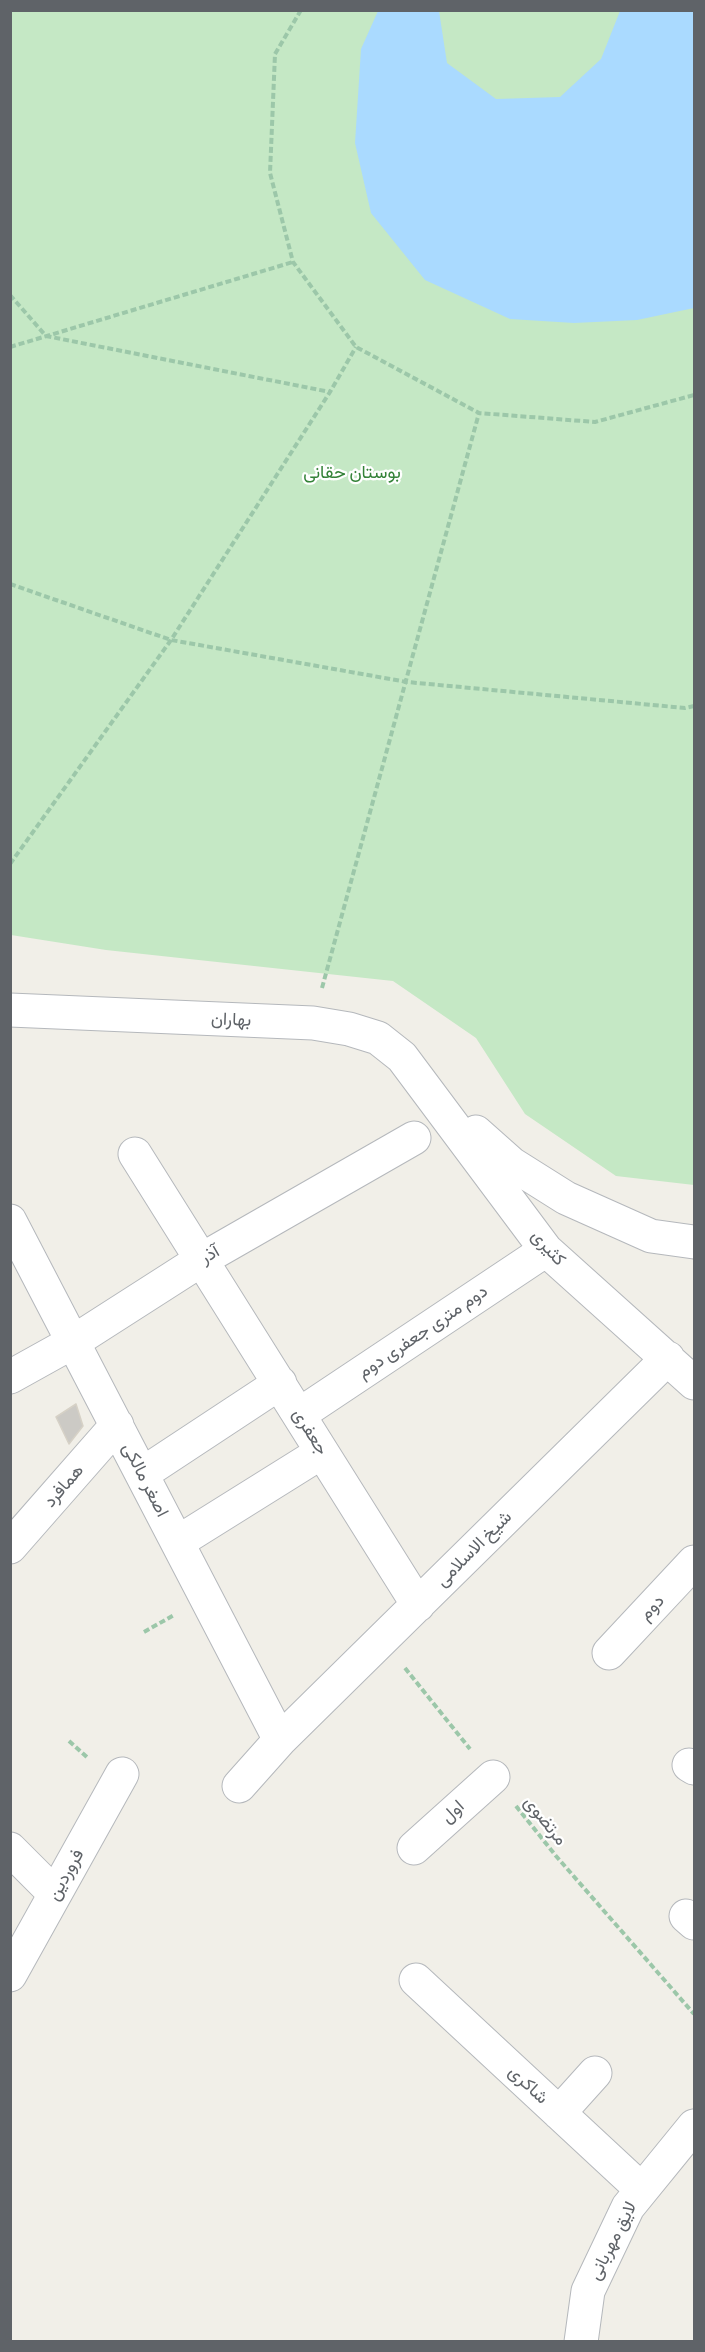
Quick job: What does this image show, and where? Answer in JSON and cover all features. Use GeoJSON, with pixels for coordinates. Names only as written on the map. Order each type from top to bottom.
{"type":"FeatureCollection","features":[{"type":"Feature","properties":{"kind":"street","name":"بهاران"},"geometry":{"type":"LineString","coordinates":[[10,1010],[313,1023],[350,1029],[378,1038],[402,1057],[428,1089]]}},
{"type":"Feature","properties":{"kind":"street"},"geometry":{"type":"LineString","coordinates":[[428,1089],[512,1164],[566,1198],[651,1236],[694,1242]]}},
{"type":"Feature","properties":{"kind":"street","name":"کثیری"},"geometry":{"type":"LineString","coordinates":[[428,1089],[546,1250],[694,1383]]}},
{"type":"Feature","properties":{"kind":"street","name":"آذر"},"geometry":{"type":"LineString","coordinates":[[10,1377],[73,1342],[201,1260],[414,1138]]}},
{"type":"Feature","properties":{"kind":"street"},"geometry":{"type":"LineString","coordinates":[[135,1154],[201,1260]]}},
{"type":"Feature","properties":{"kind":"street","name":"اصغر مالکی"},"geometry":{"type":"LineString","coordinates":[[10,1221],[280,1740]]}},
{"type":"Feature","properties":{"kind":"street","name":"دوم متری جعفری دوم"},"geometry":{"type":"LineString","coordinates":[[300,1414],[546,1250]]}},
{"type":"Feature","properties":{"kind":"street","name":"جعفری"},"geometry":{"type":"LineString","coordinates":[[201,1260],[300,1414],[418,1605]]}},
{"type":"Feature","properties":{"kind":"street","name":"شیخ الاسلامی"},"geometry":{"type":"LineString","coordinates":[[239,1786],[280,1740],[668,1358]]}},
{"type":"Feature","properties":{"kind":"street"},"geometry":{"type":"LineString","coordinates":[[142,1474],[280,1383]]}},
{"type":"Feature","properties":{"kind":"street","name":"همافرد"},"geometry":{"type":"LineString","coordinates":[[10,1547],[117,1425]]}},
{"type":"Feature","properties":{"kind":"street"},"geometry":{"type":"LineString","coordinates":[[178,1542],[322,1452]]}},
{"type":"Feature","properties":{"kind":"street","name":"دوم"},"geometry":{"type":"LineString","coordinates":[[609,1653],[694,1562]]}},
{"type":"Feature","properties":{"kind":"street","name":"فروردین"},"geometry":{"type":"LineString","coordinates":[[10,1975],[122,1774]]}},
{"type":"Feature","properties":{"kind":"street","name":"اول"},"geometry":{"type":"LineString","coordinates":[[414,1848],[492,1777]]}},
{"type":"Feature","properties":{"kind":"street"},"geometry":{"type":"LineString","coordinates":[[10,1849],[55,1894]]}},
{"type":"Feature","properties":{"kind":"street","name":"شاکری"},"geometry":{"type":"LineString","coordinates":[[416,1980],[641,2189]]}},
{"type":"Feature","properties":{"kind":"street"},"geometry":{"type":"LineString","coordinates":[[559,2113],[595,2073]]}},
{"type":"Feature","properties":{"kind":"street","name":"لایق مهربانی"},"geometry":{"type":"LineString","coordinates":[[581,2342],[588,2291],[628,2207],[694,2126]]}},
{"type":"Feature","properties":{"kind":"path"},"geometry":{"type":"LineString","coordinates":[[302,10],[275,54],[270,174],[293,262],[356,347],[479,412],[595,423],[694,395]]}},
{"type":"Feature","properties":{"kind":"path"},"geometry":{"type":"LineString","coordinates":[[10,347],[293,262]]}},
{"type":"Feature","properties":{"kind":"path"},"geometry":{"type":"LineString","coordinates":[[10,295],[46,336],[330,392]]}},
{"type":"Feature","properties":{"kind":"path"},"geometry":{"type":"LineString","coordinates":[[10,864],[171,640],[330,392],[356,347]]}},
{"type":"Feature","properties":{"kind":"path"},"geometry":{"type":"LineString","coordinates":[[313,1023],[479,412]]}},
{"type":"Feature","properties":{"kind":"path"},"geometry":{"type":"LineString","coordinates":[[10,584],[171,640],[407,682],[685,708],[694,706]]}},
{"type":"Feature","properties":{"kind":"path","name":"مرتضوی"},"geometry":{"type":"LineString","coordinates":[[382,1639],[555,1856],[694,2014]]}},
{"type":"Feature","properties":{"kind":"green space","name":"بوستان حقانی"},"geometry":{"type":"Polygon","coordinates":[[[10,11],[694,11],[694,1185],[616,1176],[525,1114],[476,1038],[393,981],[106,950],[11,935],[10,11]]]}},
{"type":"Feature","properties":{"kind":"water"},"geometry":{"type":"Polygon","coordinates":[[[378,11],[439,11],[447,63],[496,99],[560,97],[601,59],[620,11],[694,11],[694,308],[637,320],[574,323],[510,319],[425,280],[371,213],[355,143],[361,49],[378,11]]]}},
{"type":"Feature","properties":{"kind":"building"},"geometry":{"type":"Polygon","coordinates":[[[76,1404],[83,1426],[69,1444],[56,1417],[76,1404]]]}}]}
